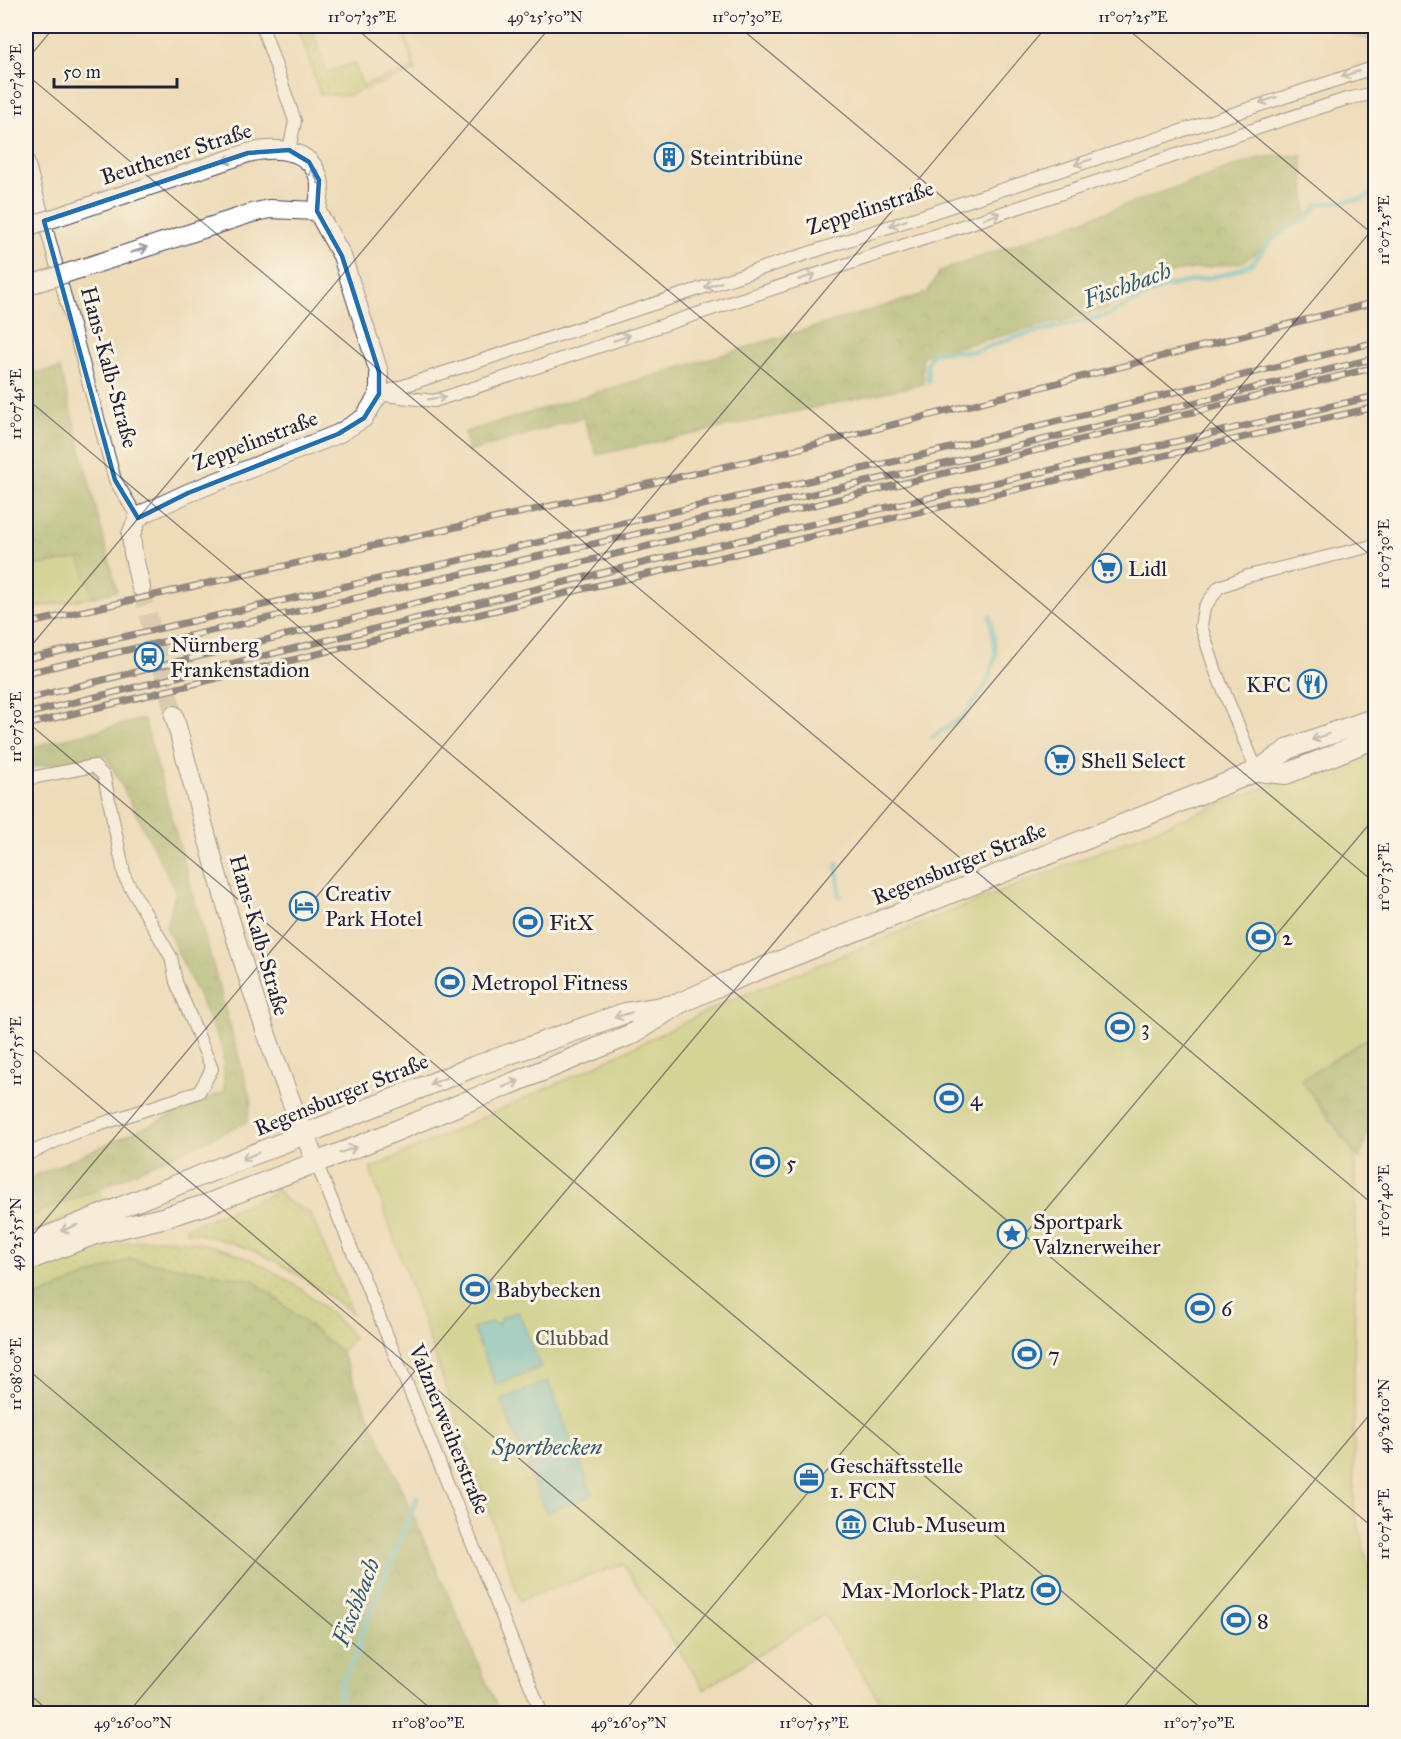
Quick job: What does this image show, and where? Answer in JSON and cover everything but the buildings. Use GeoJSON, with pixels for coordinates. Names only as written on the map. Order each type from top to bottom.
{"type":"FeatureCollection","features":[{"type":"Feature","properties":{"kind":"main road","name":"Beuthener Straße"},"geometry":{"type":"LineString","coordinates":[[26,227],[248,153],[276,148],[289,150]]}},
{"type":"Feature","properties":{"kind":"main road"},"geometry":{"type":"LineString","coordinates":[[289,150],[309,162],[320,180],[317,212],[342,256],[379,372],[379,394]]}},
{"type":"Feature","properties":{"kind":"main road"},"geometry":{"type":"LineString","coordinates":[[26,286],[252,213],[269,209],[317,212]]}},
{"type":"Feature","properties":{"kind":"main road","name":"Zeppelinstraße"},"geometry":{"type":"LineString","coordinates":[[138,518],[152,508],[188,492],[338,434],[364,418],[379,394]]}},
{"type":"Feature","properties":{"kind":"main road"},"geometry":{"type":"LineString","coordinates":[[138,518],[131,534],[131,543],[141,588]]}},
{"type":"Feature","properties":{"kind":"main road","name":"Hans-Kalb-Straße"},"geometry":{"type":"LineString","coordinates":[[174,715],[249,989],[316,1162]]}},
{"type":"Feature","properties":{"kind":"main road","name":"Regensburger Straße"},"geometry":{"type":"LineString","coordinates":[[30,1254],[95,1234],[193,1209],[316,1162],[632,1034],[680,1003],[789,957],[1257,771],[1290,748],[1376,718]]}},
{"type":"Feature","properties":{"kind":"main road","name":"Regensburger Straße"},"geometry":{"type":"LineString","coordinates":[[1257,771],[1286,774],[1376,738]]}},
{"type":"Feature","properties":{"kind":"main road","name":"Regensburger Straße"},"geometry":{"type":"LineString","coordinates":[[30,1254],[304,1134],[473,1067],[624,1013],[680,1003]]}},
{"type":"Feature","properties":{"kind":"street"},"geometry":{"type":"LineString","coordinates":[[262,26],[295,121],[289,150]]}},
{"type":"Feature","properties":{"kind":"street","name":"Zeppelinstraße"},"geometry":{"type":"LineString","coordinates":[[379,394],[1376,67]]}},
{"type":"Feature","properties":{"kind":"street","name":"Zeppelinstraße"},"geometry":{"type":"LineString","coordinates":[[379,394],[434,401],[1331,103],[1376,93]]}},
{"type":"Feature","properties":{"kind":"street","name":"Hans-Kalb-Straße"},"geometry":{"type":"LineString","coordinates":[[26,154],[115,480],[138,518]]}},
{"type":"Feature","properties":{"kind":"street"},"geometry":{"type":"LineString","coordinates":[[1257,771],[1216,672],[1201,626],[1204,608],[1219,587],[1248,576],[1376,545]]}},
{"type":"Feature","properties":{"kind":"street"},"geometry":{"type":"LineString","coordinates":[[26,779],[94,766],[105,776],[125,878],[171,957],[176,982],[212,1069],[199,1092],[75,1133],[26,1155]]}},
{"type":"Feature","properties":{"kind":"street","name":"Valznerweiherstraße"},"geometry":{"type":"LineString","coordinates":[[316,1162],[542,1713]]}},
{"type":"Feature","properties":{"kind":"highlighted area"},"geometry":{"type":"Polygon","coordinates":[[[289,150],[309,162],[319,180],[317,211],[342,256],[379,372],[379,394],[364,418],[338,434],[188,493],[138,518],[115,480],[44,221],[248,153],[289,150]]]}},
{"type":"Feature","properties":{"kind":"green space"},"geometry":{"type":"Polygon","coordinates":[[[298,26],[318,26],[312,28],[327,72],[354,63],[362,85],[414,68],[402,26],[416,71],[345,96],[320,94],[298,26]]]}},
{"type":"Feature","properties":{"kind":"green space"},"geometry":{"type":"Polygon","coordinates":[[[1343,26],[1375,26],[1375,41],[1345,33],[1343,26]]]}},
{"type":"Feature","properties":{"kind":"green space"},"geometry":{"type":"Polygon","coordinates":[[[1302,155],[1306,215],[1243,262],[1173,272],[1103,310],[922,356],[923,384],[597,455],[583,417],[468,452],[465,432],[927,293],[940,271],[1261,157],[1302,155]]]}},
{"type":"Feature","properties":{"kind":"green space"},"geometry":{"type":"Polygon","coordinates":[[[26,350],[34,373],[60,368],[117,591],[94,597],[78,559],[30,566],[31,462],[26,445],[26,350]]]}},
{"type":"Feature","properties":{"kind":"green space"},"geometry":{"type":"Polygon","coordinates":[[[79,559],[94,597],[26,609],[26,567],[79,559]]]}},
{"type":"Feature","properties":{"kind":"green space"},"geometry":{"type":"Polygon","coordinates":[[[144,719],[251,1101],[247,1122],[98,1189],[26,1217],[26,1180],[224,1092],[223,1049],[166,927],[176,891],[106,755],[26,768],[26,748],[144,719]]]}},
{"type":"Feature","properties":{"kind":"green space","name":"Sportpark Valznerweiher"},"geometry":{"type":"Polygon","coordinates":[[[1375,745],[1375,1034],[1301,1080],[1355,1154],[1354,1508],[1375,1592],[1375,1713],[887,1713],[824,1614],[704,1689],[623,1564],[520,1600],[370,1169],[576,1075],[733,999],[1164,826],[1375,745]]]}},
{"type":"Feature","properties":{"kind":"green space"},"geometry":{"type":"Polygon","coordinates":[[[1375,1034],[1375,1107],[1360,1159],[1301,1080],[1375,1034]]]}},
{"type":"Feature","properties":{"kind":"green space"},"geometry":{"type":"Polygon","coordinates":[[[98,1189],[105,1204],[26,1235],[26,1217],[98,1189]]]}},
{"type":"Feature","properties":{"kind":"green space"},"geometry":{"type":"Polygon","coordinates":[[[279,1191],[285,1200],[310,1213],[352,1313],[313,1284],[275,1261],[235,1244],[187,1232],[186,1228],[279,1191]]]}},
{"type":"Feature","properties":{"kind":"green space"},"geometry":{"type":"Polygon","coordinates":[[[157,1239],[213,1246],[266,1267],[313,1299],[354,1338],[341,1352],[253,1280],[131,1259],[26,1301],[26,1275],[106,1247],[157,1239]]]}},
{"type":"Feature","properties":{"kind":"green space"},"geometry":{"type":"Polygon","coordinates":[[[130,1259],[253,1280],[341,1352],[500,1713],[26,1713],[26,1301],[130,1259]]]}},
{"type":"Feature","properties":{"kind":"water","name":"Babybecken"},"geometry":{"type":"Polygon","coordinates":[[[483,1277],[489,1279],[492,1285],[489,1291],[478,1291],[466,1300],[461,1298],[458,1293],[461,1287],[476,1285],[478,1279],[483,1277]]]}},
{"type":"Feature","properties":{"kind":"water"},"geometry":{"type":"Polygon","coordinates":[[[518,1311],[541,1367],[496,1385],[473,1329],[491,1322],[498,1325],[501,1318],[518,1311]]]}},
{"type":"Feature","properties":{"kind":"water","name":"Sportbecken"},"geometry":{"type":"Polygon","coordinates":[[[548,1381],[593,1495],[546,1513],[501,1400],[548,1381]]]}},
{"type":"Feature","properties":{"kind":"waterway","name":"Fischbach"},"geometry":{"type":"LineString","coordinates":[[928,381],[927,363],[934,352],[976,351],[1015,337],[1108,315],[1163,287],[1227,274],[1251,264],[1272,240],[1288,227],[1305,220],[1319,204],[1362,199],[1376,192]]}},
{"type":"Feature","properties":{"kind":"waterway","name":"Fischbach"},"geometry":{"type":"LineString","coordinates":[[933,737],[965,715],[987,683],[996,654],[990,616]]}},
{"type":"Feature","properties":{"kind":"waterway","name":"Fischbach"},"geometry":{"type":"LineString","coordinates":[[837,864],[840,897]]}},
{"type":"Feature","properties":{"kind":"waterway","name":"Fischbach"},"geometry":{"type":"LineString","coordinates":[[328,1714],[341,1705],[339,1686],[358,1651],[360,1638],[417,1498]]}},
{"type":"Feature","properties":{"kind":"tunnel"},"geometry":{"type":"LineString","coordinates":[[141,588],[174,715]]}},
{"type":"Feature","properties":{"kind":"railway"},"geometry":{"type":"LineString","coordinates":[[26,624],[750,461],[1376,302]]}},
{"type":"Feature","properties":{"kind":"railway"},"geometry":{"type":"LineString","coordinates":[[26,659],[918,456],[1376,342]]}},
{"type":"Feature","properties":{"kind":"railway"},"geometry":{"type":"LineString","coordinates":[[26,673],[936,466],[1376,358]]}},
{"type":"Feature","properties":{"kind":"railway"},"geometry":{"type":"LineString","coordinates":[[26,699],[1376,367]]}},
{"type":"Feature","properties":{"kind":"railway"},"geometry":{"type":"LineString","coordinates":[[26,714],[655,560],[1376,396]]}},
{"type":"Feature","properties":{"kind":"railway"},"geometry":{"type":"LineString","coordinates":[[26,725],[587,588],[1376,407]]}},
{"type":"Feature","properties":{"kind":"place","name":"Steintribüne"},"geometry":{"type":"Point","coordinates":[669,157]}},
{"type":"Feature","properties":{"kind":"place","name":"Lidl"},"geometry":{"type":"Point","coordinates":[1107,568]}},
{"type":"Feature","properties":{"kind":"place","name":"Nürnberg Frankenstadion"},"geometry":{"type":"Point","coordinates":[149,657]}},
{"type":"Feature","properties":{"kind":"place","name":"KFC"},"geometry":{"type":"Point","coordinates":[1312,684]}},
{"type":"Feature","properties":{"kind":"place","name":"Shell Select"},"geometry":{"type":"Point","coordinates":[1060,760]}},
{"type":"Feature","properties":{"kind":"place","name":"Creativ Park Hotel"},"geometry":{"type":"Point","coordinates":[304,906]}},
{"type":"Feature","properties":{"kind":"place","name":"FitX"},"geometry":{"type":"Point","coordinates":[528,922]}},
{"type":"Feature","properties":{"kind":"place","name":"2"},"geometry":{"type":"Point","coordinates":[1261,937]}},
{"type":"Feature","properties":{"kind":"place","name":"Metropol Fitness"},"geometry":{"type":"Point","coordinates":[450,982]}},
{"type":"Feature","properties":{"kind":"place","name":"3"},"geometry":{"type":"Point","coordinates":[1120,1027]}},
{"type":"Feature","properties":{"kind":"place","name":"4"},"geometry":{"type":"Point","coordinates":[949,1098]}},
{"type":"Feature","properties":{"kind":"place","name":"5"},"geometry":{"type":"Point","coordinates":[765,1162]}},
{"type":"Feature","properties":{"kind":"place","name":"Sportpark Valznerweiher"},"geometry":{"type":"Point","coordinates":[1012,1234]}},
{"type":"Feature","properties":{"kind":"place","name":"Babybecken"},"geometry":{"type":"Point","coordinates":[475,1289]}},
{"type":"Feature","properties":{"kind":"place","name":"6"},"geometry":{"type":"Point","coordinates":[1200,1308]}},
{"type":"Feature","properties":{"kind":"place","name":"7"},"geometry":{"type":"Point","coordinates":[1027,1354]}},
{"type":"Feature","properties":{"kind":"place","name":"Geschäftsstelle 1. FCN"},"geometry":{"type":"Point","coordinates":[809,1478]}},
{"type":"Feature","properties":{"kind":"place","name":"Club-Museum"},"geometry":{"type":"Point","coordinates":[851,1524]}},
{"type":"Feature","properties":{"kind":"place","name":"Max-Morlock-Platz"},"geometry":{"type":"Point","coordinates":[1046,1590]}},
{"type":"Feature","properties":{"kind":"place","name":"8"},"geometry":{"type":"Point","coordinates":[1236,1620]}},
{"type":"Feature","properties":{"kind":"park label","name":"Clubbad"},"geometry":{"type":"Point","coordinates":[572,1337]}}]}
